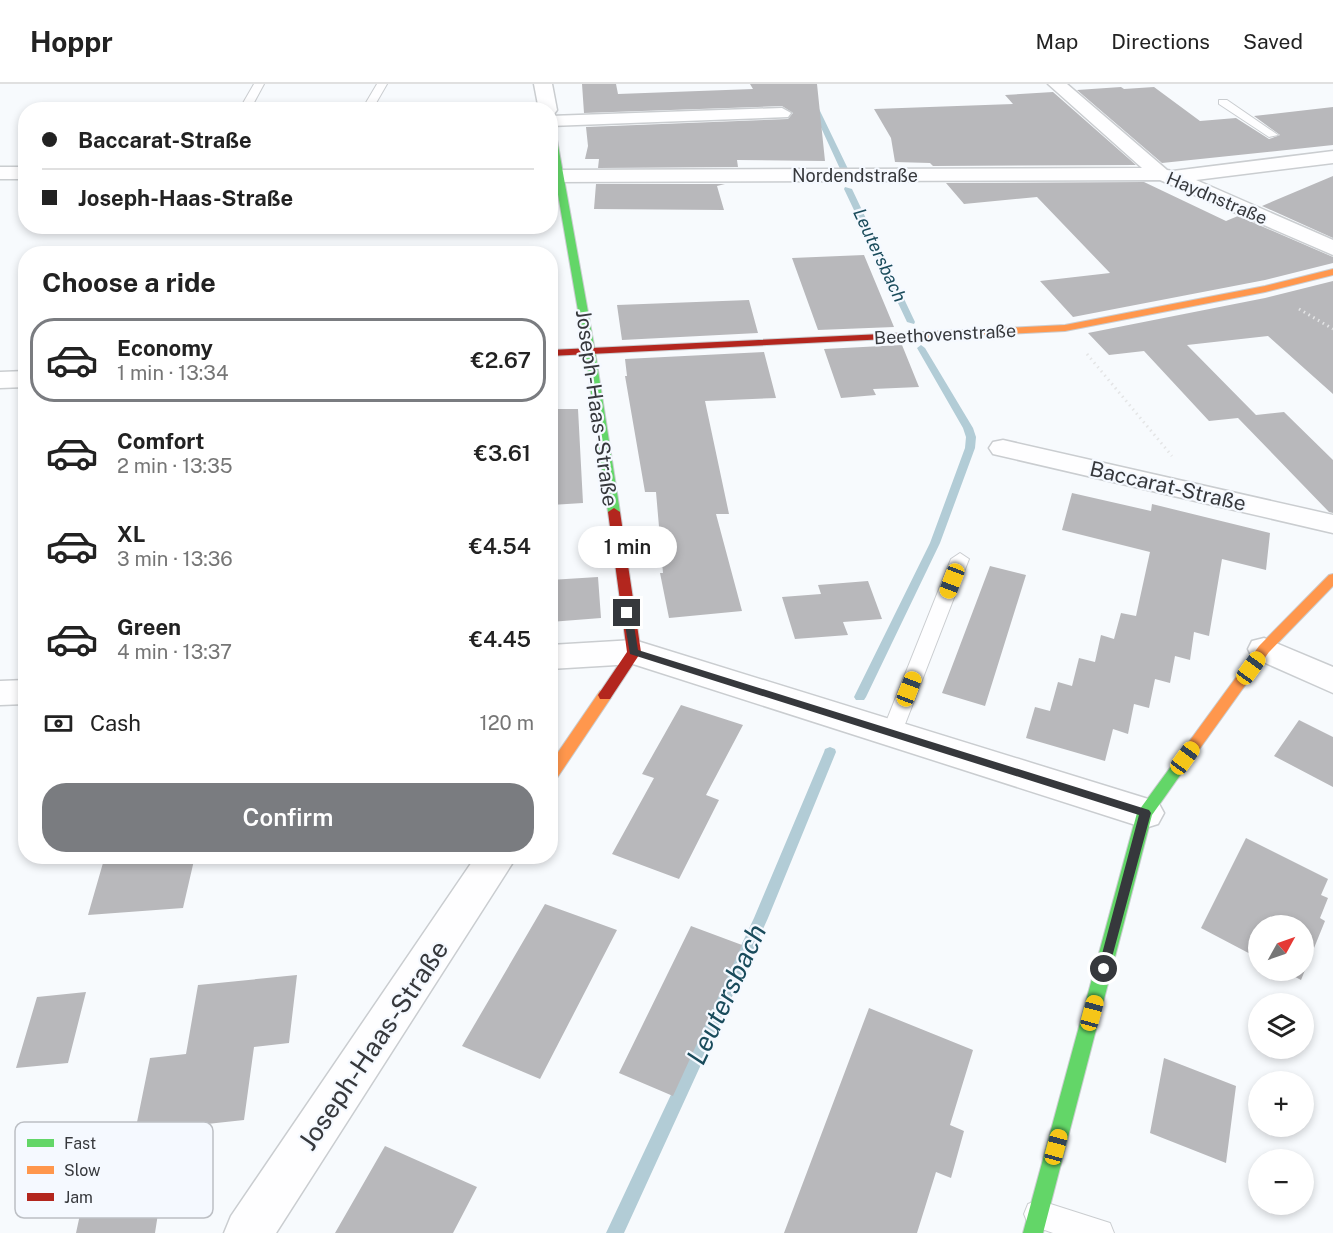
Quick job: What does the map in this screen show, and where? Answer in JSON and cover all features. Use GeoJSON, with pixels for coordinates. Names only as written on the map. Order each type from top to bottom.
{"type":"FeatureCollection","features":[{"type":"Feature","properties":{"kind":"street"},"geometry":{"type":"LineString","coordinates":[[543,84],[546,102]]}},
{"type":"Feature","properties":{"kind":"street","name":"Haydnstraße"},"geometry":{"type":"LineString","coordinates":[[1057,84],[1167,176],[1333,248]]}},
{"type":"Feature","properties":{"kind":"street","name":"Joseph-Haas-Straße"},"geometry":{"type":"LineString","coordinates":[[558,122],[782,113]]}},
{"type":"Feature","properties":{"kind":"street","name":"Nordendstraße"},"geometry":{"type":"LineString","coordinates":[[558,176],[1167,176],[1333,157]]}},
{"type":"Feature","properties":{"kind":"street"},"geometry":{"type":"LineString","coordinates":[[0,173],[18,173]]}},
{"type":"Feature","properties":{"kind":"street","name":"Joseph-Haas-Straße"},"geometry":{"type":"LineString","coordinates":[[558,186],[590,351],[634,652]]}},
{"type":"Feature","properties":{"kind":"street","name":"Beethovenstraße"},"geometry":{"type":"LineString","coordinates":[[558,353],[1065,328],[1191,304],[1333,272]]}},
{"type":"Feature","properties":{"kind":"street"},"geometry":{"type":"LineString","coordinates":[[0,380],[18,379]]}},
{"type":"Feature","properties":{"kind":"street","name":"Baccarat-Straße"},"geometry":{"type":"LineString","coordinates":[[1003,448],[1333,524]]}},
{"type":"Feature","properties":{"kind":"street"},"geometry":{"type":"LineString","coordinates":[[1036,1223],[1145,813],[1264,649],[1333,578]]}},
{"type":"Feature","properties":{"kind":"street"},"geometry":{"type":"LineString","coordinates":[[1264,649],[1333,681]]}},
{"type":"Feature","properties":{"kind":"street"},"geometry":{"type":"LineString","coordinates":[[558,765],[634,652]]}},
{"type":"Feature","properties":{"kind":"street"},"geometry":{"type":"LineString","coordinates":[[558,657],[634,652],[1145,813]]}},
{"type":"Feature","properties":{"kind":"street"},"geometry":{"type":"LineString","coordinates":[[0,693],[18,692]]}},
{"type":"Feature","properties":{"kind":"street","name":"Joseph-Haas-Straße"},"geometry":{"type":"LineString","coordinates":[[248,1233],[493,864]]}},
{"type":"Feature","properties":{"kind":"lane"},"geometry":{"type":"LineString","coordinates":[[249,102],[259,84]]}},
{"type":"Feature","properties":{"kind":"lane"},"geometry":{"type":"LineString","coordinates":[[371,102],[382,84]]}},
{"type":"Feature","properties":{"kind":"lane"},"geometry":{"type":"LineString","coordinates":[[1223,102],[1273,135]]}},
{"type":"Feature","properties":{"kind":"lane"},"geometry":{"type":"LineString","coordinates":[[892,732],[960,559]]}},
{"type":"Feature","properties":{"kind":"lane"},"geometry":{"type":"LineString","coordinates":[[1036,1223],[1100,1233]]}},
{"type":"Feature","properties":{"kind":"path"},"geometry":{"type":"LineString","coordinates":[[1065,328],[1205,495]]}},
{"type":"Feature","properties":{"kind":"building"},"geometry":{"type":"Polygon","coordinates":[[[582,84],[616,84],[618,94],[753,89],[750,84],[817,84],[825,161],[737,160],[738,167],[598,168],[599,159],[585,159],[588,146],[586,127],[788,119],[793,113],[782,106],[584,113],[582,84]]]}},
{"type":"Feature","properties":{"kind":"building"},"geometry":{"type":"Polygon","coordinates":[[[1121,87],[1124,89],[1154,87],[1200,121],[1236,118],[1269,139],[1280,135],[1254,116],[1333,107],[1333,145],[1162,163],[1077,90],[1121,87]]]}},
{"type":"Feature","properties":{"kind":"building"},"geometry":{"type":"Polygon","coordinates":[[[1053,92],[1136,165],[933,166],[930,163],[895,162],[891,138],[874,109],[1013,104],[1005,95],[1053,92]]]}},
{"type":"Feature","properties":{"kind":"building"},"geometry":{"type":"Polygon","coordinates":[[[1333,176],[1333,238],[1262,206],[1333,176]]]}},
{"type":"Feature","properties":{"kind":"building"},"geometry":{"type":"Polygon","coordinates":[[[1144,182],[1226,221],[1238,216],[1333,257],[1333,263],[1265,280],[1073,317],[1040,281],[1110,273],[1037,197],[964,204],[946,183],[1144,182]]]}},
{"type":"Feature","properties":{"kind":"building"},"geometry":{"type":"Polygon","coordinates":[[[596,184],[725,184],[717,186],[724,210],[594,209],[596,184]]]}},
{"type":"Feature","properties":{"kind":"building"},"geometry":{"type":"Polygon","coordinates":[[[864,255],[894,327],[818,330],[792,258],[864,255]]]}},
{"type":"Feature","properties":{"kind":"building"},"geometry":{"type":"Polygon","coordinates":[[[1333,281],[1333,394],[1268,336],[1187,345],[1256,415],[1284,412],[1333,460],[1333,513],[1329,512],[1238,418],[1209,421],[1144,351],[1109,355],[1088,333],[1265,298],[1333,281]]]}},
{"type":"Feature","properties":{"kind":"building"},"geometry":{"type":"Polygon","coordinates":[[[749,300],[758,333],[622,340],[617,305],[749,300]]]}},
{"type":"Feature","properties":{"kind":"building"},"geometry":{"type":"Polygon","coordinates":[[[902,345],[919,387],[873,389],[876,395],[841,398],[824,349],[902,345]]]}},
{"type":"Feature","properties":{"kind":"building"},"geometry":{"type":"Polygon","coordinates":[[[764,352],[776,398],[705,401],[729,514],[716,514],[742,611],[669,618],[660,573],[663,573],[656,492],[645,492],[625,376],[627,376],[625,359],[764,352]]]}},
{"type":"Feature","properties":{"kind":"building"},"geometry":{"type":"Polygon","coordinates":[[[558,409],[578,409],[583,503],[558,505],[558,409]]]}},
{"type":"Feature","properties":{"kind":"building"},"geometry":{"type":"Polygon","coordinates":[[[1072,493],[1151,511],[1152,504],[1270,533],[1266,570],[1222,559],[1209,636],[1194,632],[1190,660],[1175,656],[1170,683],[1155,679],[1149,708],[1134,704],[1128,734],[1113,729],[1105,761],[1026,738],[1035,707],[1050,711],[1058,682],[1072,686],[1079,658],[1095,662],[1101,635],[1114,639],[1121,613],[1136,616],[1150,552],[1062,530],[1072,493]]]}},
{"type":"Feature","properties":{"kind":"building"},"geometry":{"type":"Polygon","coordinates":[[[990,566],[1026,575],[985,706],[942,693],[990,566]]]}},
{"type":"Feature","properties":{"kind":"building"},"geometry":{"type":"Polygon","coordinates":[[[598,577],[601,618],[558,621],[558,580],[598,577]]]}},
{"type":"Feature","properties":{"kind":"building"},"geometry":{"type":"Polygon","coordinates":[[[868,581],[882,619],[843,622],[848,635],[795,639],[782,597],[821,594],[818,585],[868,581]]]}},
{"type":"Feature","properties":{"kind":"building"},"geometry":{"type":"Polygon","coordinates":[[[681,705],[743,725],[706,795],[719,800],[679,879],[612,854],[654,778],[642,774],[681,705]]]}},
{"type":"Feature","properties":{"kind":"building"},"geometry":{"type":"Polygon","coordinates":[[[1299,720],[1333,737],[1333,787],[1274,756],[1299,720]]]}},
{"type":"Feature","properties":{"kind":"building"},"geometry":{"type":"Polygon","coordinates":[[[1246,838],[1328,879],[1321,895],[1328,898],[1320,918],[1325,921],[1314,948],[1314,915],[1248,915],[1248,953],[1201,928],[1246,838]]]}},
{"type":"Feature","properties":{"kind":"building"},"geometry":{"type":"Polygon","coordinates":[[[103,864],[193,864],[183,908],[88,915],[103,864]]]}},
{"type":"Feature","properties":{"kind":"building"},"geometry":{"type":"Polygon","coordinates":[[[545,904],[617,930],[540,1079],[462,1046],[545,904]]]}},
{"type":"Feature","properties":{"kind":"building"},"geometry":{"type":"Polygon","coordinates":[[[691,926],[742,945],[673,1096],[619,1073],[691,926]]]}},
{"type":"Feature","properties":{"kind":"building"},"geometry":{"type":"Polygon","coordinates":[[[297,975],[289,1043],[254,1047],[244,1120],[213,1123],[137,1122],[150,1058],[186,1054],[198,985],[297,975]]]}},
{"type":"Feature","properties":{"kind":"building"},"geometry":{"type":"Polygon","coordinates":[[[86,992],[68,1063],[16,1068],[37,997],[86,992]]]}},
{"type":"Feature","properties":{"kind":"building"},"geometry":{"type":"Polygon","coordinates":[[[869,1008],[973,1050],[950,1125],[964,1131],[951,1178],[936,1172],[917,1233],[784,1233],[869,1008]]]}},
{"type":"Feature","properties":{"kind":"building"},"geometry":{"type":"Polygon","coordinates":[[[1164,1058],[1236,1086],[1226,1163],[1150,1133],[1164,1058]]]}},
{"type":"Feature","properties":{"kind":"building"},"geometry":{"type":"Polygon","coordinates":[[[385,1146],[477,1187],[453,1233],[335,1233],[385,1146]]]}},
{"type":"Feature","properties":{"kind":"building"},"geometry":{"type":"Polygon","coordinates":[[[79,1218],[157,1218],[155,1233],[76,1233],[79,1218]]]}},
{"type":"Feature","properties":{"kind":"waterway","name":"Leutersbach"},"geometry":{"type":"LineString","coordinates":[[804,84],[845,171]]}},
{"type":"Feature","properties":{"kind":"waterway","name":"Leutersbach"},"geometry":{"type":"LineString","coordinates":[[848,189],[911,322]]}},
{"type":"Feature","properties":{"kind":"waterway","name":"Leutersbach"},"geometry":{"type":"LineString","coordinates":[[860,697],[935,543],[970,448],[971,437],[968,428],[921,348]]}},
{"type":"Feature","properties":{"kind":"waterway","name":"Leutersbach"},"geometry":{"type":"LineString","coordinates":[[615,1233],[761,918],[830,752]]}},
{"type":"Feature","properties":{"kind":"traffic: fast"},"geometry":{"type":"LineString","coordinates":[[558,169],[590,351],[614,512]]}},
{"type":"Feature","properties":{"kind":"traffic: fast"},"geometry":{"type":"LineString","coordinates":[[1033,1233],[1145,813],[1188,754]]}},
{"type":"Feature","properties":{"kind":"traffic: slow"},"geometry":{"type":"LineString","coordinates":[[924,335],[1065,328],[1265,289],[1333,272]]}},
{"type":"Feature","properties":{"kind":"traffic: slow"},"geometry":{"type":"LineString","coordinates":[[1188,754],[1264,649],[1333,578]]}},
{"type":"Feature","properties":{"kind":"traffic: slow"},"geometry":{"type":"LineString","coordinates":[[558,765],[605,695]]}},
{"type":"Feature","properties":{"kind":"traffic: jam"},"geometry":{"type":"LineString","coordinates":[[558,353],[924,335]]}},
{"type":"Feature","properties":{"kind":"traffic: jam"},"geometry":{"type":"LineString","coordinates":[[605,695],[634,652],[614,512]]}},
{"type":"Feature","properties":{"kind":"route"},"geometry":{"type":"LineString","coordinates":[[627,613],[634,652],[1145,813],[1104,969]]}}]}
